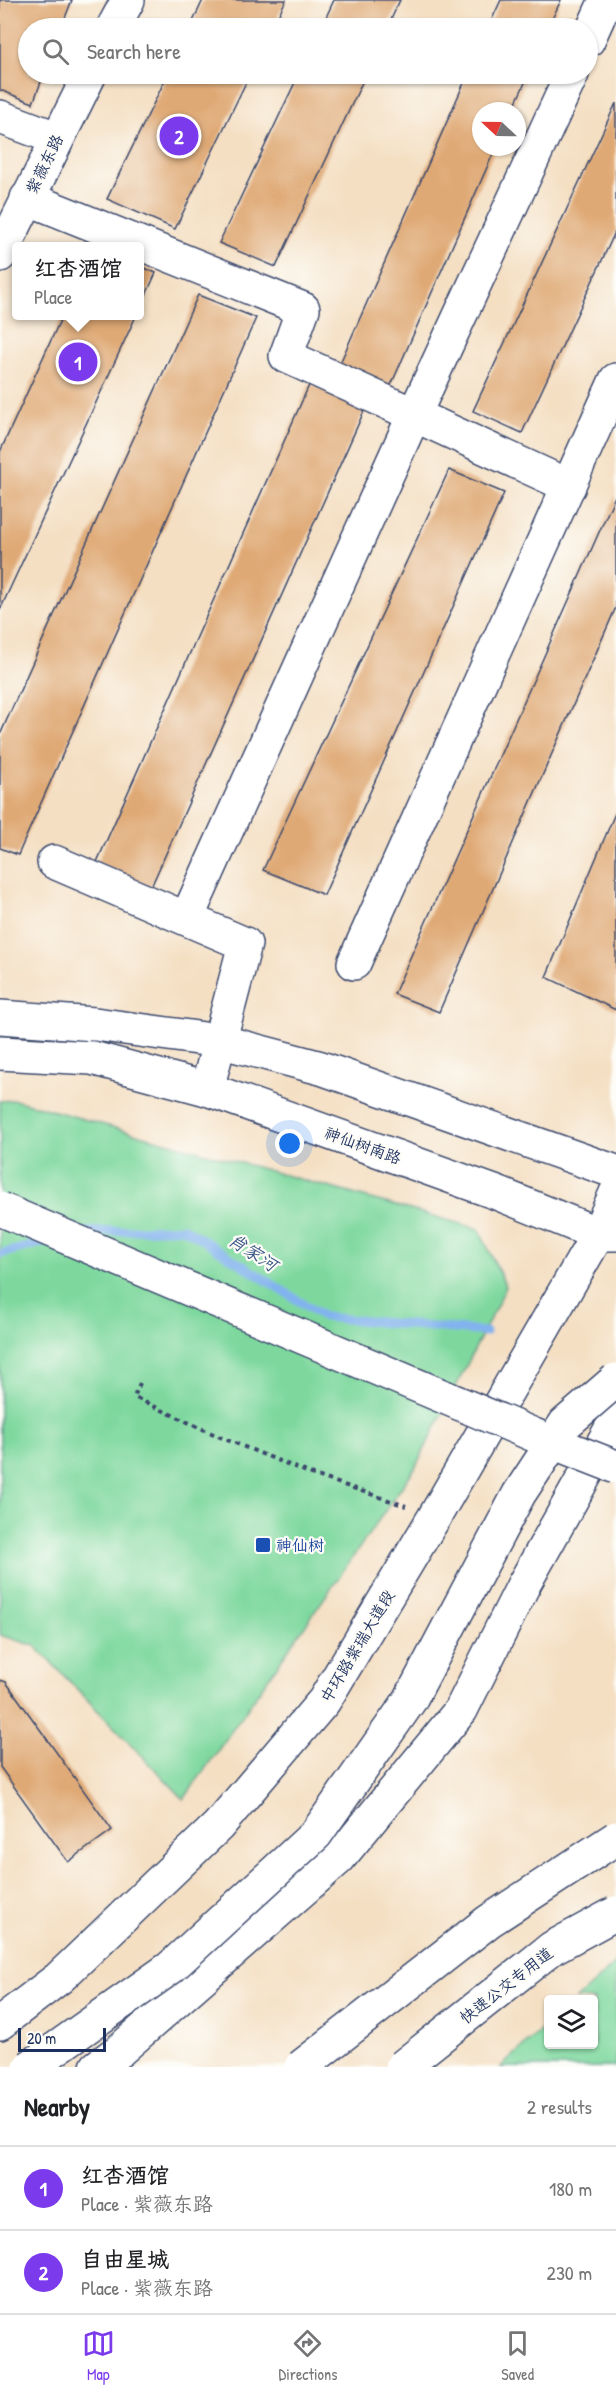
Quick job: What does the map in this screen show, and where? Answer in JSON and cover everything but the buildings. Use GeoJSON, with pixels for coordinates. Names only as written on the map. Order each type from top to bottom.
{"type":"FeatureCollection","features":[{"type":"Feature","properties":{"kind":"main road"},"geometry":{"type":"LineString","coordinates":[[118,18],[128,0]]}},
{"type":"Feature","properties":{"kind":"main road"},"geometry":{"type":"LineString","coordinates":[[598,18],[606,0]]}},
{"type":"Feature","properties":{"kind":"main road","name":"紫薇东路"},"geometry":{"type":"LineString","coordinates":[[0,255],[85,84]]}},
{"type":"Feature","properties":{"kind":"main road"},"geometry":{"type":"LineString","coordinates":[[187,918],[414,414],[567,84]]}},
{"type":"Feature","properties":{"kind":"main road"},"geometry":{"type":"LineString","coordinates":[[0,117],[56,138]]}},
{"type":"Feature","properties":{"kind":"main road"},"geometry":{"type":"LineString","coordinates":[[27,198],[136,242]]}},
{"type":"Feature","properties":{"kind":"main road"},"geometry":{"type":"LineString","coordinates":[[144,245],[303,309],[286,356],[569,486]]}},
{"type":"Feature","properties":{"kind":"main road"},"geometry":{"type":"LineString","coordinates":[[354,963],[616,380]]}},
{"type":"Feature","properties":{"kind":"main road"},"geometry":{"type":"LineString","coordinates":[[54,861],[245,944],[207,1089]]}},
{"type":"Feature","properties":{"kind":"main road"},"geometry":{"type":"LineString","coordinates":[[0,1017],[95,1024],[219,1041],[321,1068],[616,1172]]}},
{"type":"Feature","properties":{"kind":"main road","name":"神仙树南路"},"geometry":{"type":"LineString","coordinates":[[0,1053],[92,1058],[207,1089],[607,1234]]}},
{"type":"Feature","properties":{"kind":"main road","name":"中环路紫瑞大道段"},"geometry":{"type":"LineString","coordinates":[[0,2023],[59,1978],[218,1826],[324,1701],[607,1234],[616,1193]]}},
{"type":"Feature","properties":{"kind":"main road"},"geometry":{"type":"LineString","coordinates":[[0,1209],[534,1435],[616,1467]]}},
{"type":"Feature","properties":{"kind":"main road"},"geometry":{"type":"LineString","coordinates":[[30,2067],[171,1968],[316,1834],[410,1700],[519,1494],[565,1424],[616,1380]]}},
{"type":"Feature","properties":{"kind":"main road"},"geometry":{"type":"LineString","coordinates":[[97,2067],[120,2050],[339,1858],[461,1710],[524,1584],[616,1420]]}},
{"type":"Feature","properties":{"kind":"main road"},"geometry":{"type":"LineString","coordinates":[[302,2067],[489,1921],[616,1838]]}},
{"type":"Feature","properties":{"kind":"main road","name":"快速公交专用道"},"geometry":{"type":"LineString","coordinates":[[402,2067],[552,1948],[616,1913]]}},
{"type":"Feature","properties":{"kind":"path"},"geometry":{"type":"LineString","coordinates":[[140,1383],[134,1397],[220,1437],[314,1475],[435,1516]]}},
{"type":"Feature","properties":{"kind":"green space"},"geometry":{"type":"Polygon","coordinates":[[[15,1100],[479,1229],[506,1287],[415,1468],[184,1799],[35,1646],[0,1635],[0,1101],[15,1100]]]}},
{"type":"Feature","properties":{"kind":"green space"},"geometry":{"type":"Polygon","coordinates":[[[616,1963],[616,2067],[501,2067],[544,2028],[544,2049],[598,2049],[598,1995],[580,1995],[616,1963]]]}},
{"type":"Feature","properties":{"kind":"waterway","name":"肖家河"},"geometry":{"type":"LineString","coordinates":[[87,1232],[184,1228],[324,1317],[486,1332]]}},
{"type":"Feature","properties":{"kind":"waterway","name":"肖家河"},"geometry":{"type":"LineString","coordinates":[[0,1254],[50,1241]]}},
{"type":"Feature","properties":{"kind":"place","name":"自由星城"},"geometry":{"type":"Point","coordinates":[179,136]}},
{"type":"Feature","properties":{"kind":"place","name":"红杏酒馆"},"geometry":{"type":"Point","coordinates":[78,362]}},
{"type":"Feature","properties":{"kind":"place","name":"神仙树"},"geometry":{"type":"Point","coordinates":[263,1545]}}]}
